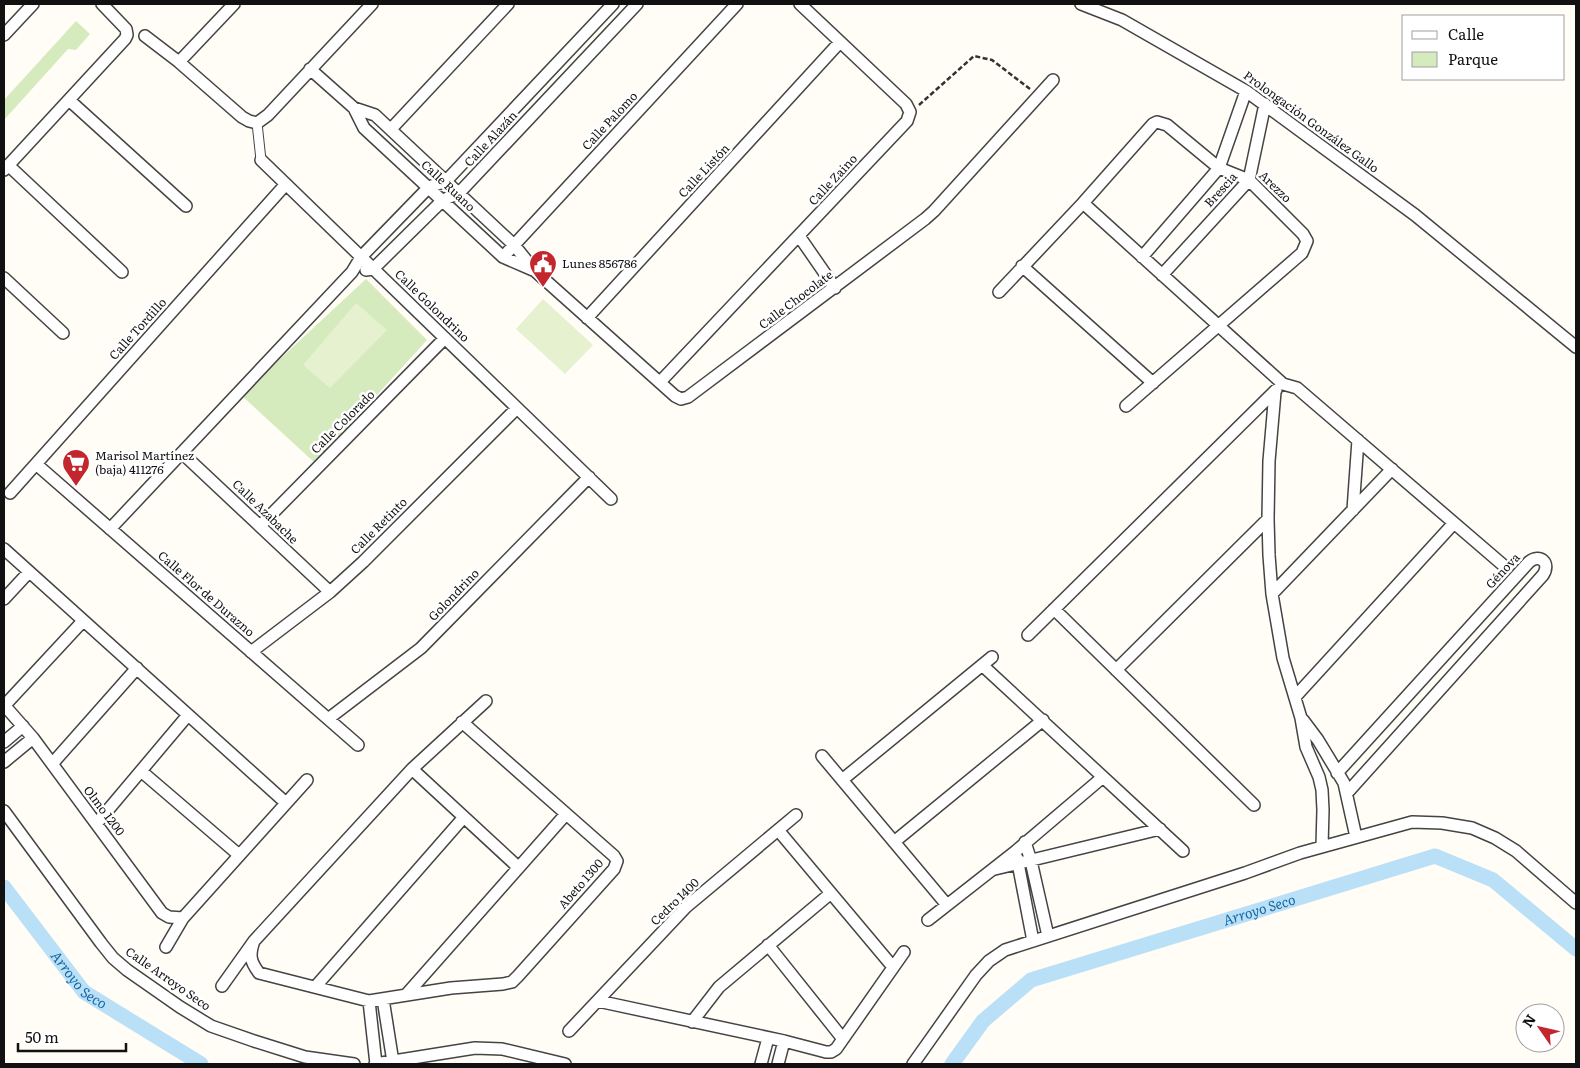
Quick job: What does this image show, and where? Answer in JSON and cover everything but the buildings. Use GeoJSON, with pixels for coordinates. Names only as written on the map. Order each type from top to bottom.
{"type":"FeatureCollection","features":[{"type":"Feature","properties":{"kind":"street"},"geometry":{"type":"LineString","coordinates":[[4,35],[33,4]]}},
{"type":"Feature","properties":{"kind":"street"},"geometry":{"type":"LineString","coordinates":[[102,4],[124,27],[127,32],[125,39],[6,168],[122,272]]}},
{"type":"Feature","properties":{"kind":"street"},"geometry":{"type":"LineString","coordinates":[[179,62],[234,4]]}},
{"type":"Feature","properties":{"kind":"street"},"geometry":{"type":"LineString","coordinates":[[145,36],[179,62],[242,116],[249,121],[257,122],[268,115],[372,4]]}},
{"type":"Feature","properties":{"kind":"street"},"geometry":{"type":"LineString","coordinates":[[391,130],[508,4]]}},
{"type":"Feature","properties":{"kind":"street","name":"Calle Alazán"},"geometry":{"type":"LineString","coordinates":[[110,529],[352,272],[361,257],[429,187],[446,181],[613,4]]}},
{"type":"Feature","properties":{"kind":"street","name":"Calle Alazán"},"geometry":{"type":"LineString","coordinates":[[373,269],[442,200],[459,193],[637,4]]}},
{"type":"Feature","properties":{"kind":"street","name":"Calle Palomo"},"geometry":{"type":"LineString","coordinates":[[503,257],[737,4]]}},
{"type":"Feature","properties":{"kind":"street"},"geometry":{"type":"LineString","coordinates":[[800,4],[906,104],[910,112]]}},
{"type":"Feature","properties":{"kind":"street","name":"Prolongación González Gallo"},"geometry":{"type":"LineString","coordinates":[[1080,4],[1122,20],[1246,91],[1265,104],[1415,215],[1576,347]]}},
{"type":"Feature","properties":{"kind":"street","name":"Calle Listón"},"geometry":{"type":"LineString","coordinates":[[587,318],[840,42]]}},
{"type":"Feature","properties":{"kind":"street","name":"Calle Ruano"},"geometry":{"type":"LineString","coordinates":[[310,70],[354,108],[375,115],[514,245],[535,271],[675,396],[681,399]]}},
{"type":"Feature","properties":{"kind":"street","name":"Calle Chocolate"},"geometry":{"type":"LineString","coordinates":[[681,399],[688,397],[925,219],[1053,80]]}},
{"type":"Feature","properties":{"kind":"street","name":"Brescia"},"geometry":{"type":"LineString","coordinates":[[1142,257],[1220,168],[1246,91]]}},
{"type":"Feature","properties":{"kind":"street"},"geometry":{"type":"LineString","coordinates":[[69,100],[186,206]]}},
{"type":"Feature","properties":{"kind":"street","name":"Brescia"},"geometry":{"type":"LineString","coordinates":[[1162,275],[1249,180],[1265,104]]}},
{"type":"Feature","properties":{"kind":"street","name":"Calle Ruano"},"geometry":{"type":"LineString","coordinates":[[354,108],[364,128],[503,257],[535,271]]}},
{"type":"Feature","properties":{"kind":"street","name":"Calle Zaino"},"geometry":{"type":"LineString","coordinates":[[660,382],[907,121],[910,112]]}},
{"type":"Feature","properties":{"kind":"street","name":"Calle Golondrino"},"geometry":{"type":"LineString","coordinates":[[257,122],[261,160],[611,499]]}},
{"type":"Feature","properties":{"kind":"street","name":"Arezzo"},"geometry":{"type":"LineString","coordinates":[[999,292],[1083,203],[1153,124],[1157,122],[1167,125],[1220,168],[1249,180],[1303,234],[1307,241],[1302,253],[1126,406]]}},
{"type":"Feature","properties":{"kind":"street","name":"Calle Tordillo"},"geometry":{"type":"LineString","coordinates":[[10,492],[286,184]]}},
{"type":"Feature","properties":{"kind":"street"},"geometry":{"type":"LineString","coordinates":[[1083,203],[1219,326],[1279,388]]}},
{"type":"Feature","properties":{"kind":"street"},"geometry":{"type":"LineString","coordinates":[[799,236],[835,288]]}},
{"type":"Feature","properties":{"kind":"street"},"geometry":{"type":"LineString","coordinates":[[1022,266],[1153,383]]}},
{"type":"Feature","properties":{"kind":"street"},"geometry":{"type":"LineString","coordinates":[[352,272],[373,269]]}},
{"type":"Feature","properties":{"kind":"street"},"geometry":{"type":"LineString","coordinates":[[4,278],[63,333]]}},
{"type":"Feature","properties":{"kind":"street","name":"Calle Colorado"},"geometry":{"type":"LineString","coordinates":[[260,526],[445,338]]}},
{"type":"Feature","properties":{"kind":"street"},"geometry":{"type":"LineString","coordinates":[[1279,388],[1269,461],[1268,519],[1272,594],[1283,658],[1302,718],[1306,747],[1319,777],[1322,790],[1322,846]]}},
{"type":"Feature","properties":{"kind":"street"},"geometry":{"type":"LineString","coordinates":[[1028,635],[1279,388],[1297,388],[1503,565]]}},
{"type":"Feature","properties":{"kind":"street","name":"Calle Retinto"},"geometry":{"type":"LineString","coordinates":[[251,652],[330,592],[370,555],[517,408]]}},
{"type":"Feature","properties":{"kind":"street"},"geometry":{"type":"LineString","coordinates":[[1353,510],[1358,440]]}},
{"type":"Feature","properties":{"kind":"street","name":"Calle Azabache"},"geometry":{"type":"LineString","coordinates":[[182,452],[330,592]]}},
{"type":"Feature","properties":{"kind":"street","name":"Calle Flor de Durazno"},"geometry":{"type":"LineString","coordinates":[[36,464],[358,745]]}},
{"type":"Feature","properties":{"kind":"street"},"geometry":{"type":"LineString","coordinates":[[1272,594],[1392,469]]}},
{"type":"Feature","properties":{"kind":"street","name":"Golondrino"},"geometry":{"type":"LineString","coordinates":[[328,719],[421,648],[588,477]]}},
{"type":"Feature","properties":{"kind":"street"},"geometry":{"type":"LineString","coordinates":[[1116,670],[1268,519]]}},
{"type":"Feature","properties":{"kind":"street"},"geometry":{"type":"LineString","coordinates":[[1295,697],[1454,522]]}},
{"type":"Feature","properties":{"kind":"street"},"geometry":{"type":"LineString","coordinates":[[4,549],[286,803]]}},
{"type":"Feature","properties":{"kind":"street","name":"Génova"},"geometry":{"type":"LineString","coordinates":[[1337,773],[1533,559],[1543,560],[1546,570],[1525,595],[1347,793]]}},
{"type":"Feature","properties":{"kind":"street"},"geometry":{"type":"LineString","coordinates":[[4,600],[29,572]]}},
{"type":"Feature","properties":{"kind":"street"},"geometry":{"type":"LineString","coordinates":[[1511,582],[1525,595]]}},
{"type":"Feature","properties":{"kind":"street"},"geometry":{"type":"LineString","coordinates":[[1054,609],[1254,806]]}},
{"type":"Feature","properties":{"kind":"street"},"geometry":{"type":"LineString","coordinates":[[4,742],[23,726],[4,705],[83,621]]}},
{"type":"Feature","properties":{"kind":"street"},"geometry":{"type":"LineString","coordinates":[[842,780],[987,661],[1042,720],[1183,851]]}},
{"type":"Feature","properties":{"kind":"street"},"geometry":{"type":"LineString","coordinates":[[52,764],[137,668]]}},
{"type":"Feature","properties":{"kind":"street"},"geometry":{"type":"LineString","coordinates":[[1425,677],[1439,691]]}},
{"type":"Feature","properties":{"kind":"street"},"geometry":{"type":"LineString","coordinates":[[222,986],[254,941],[412,769],[486,701]]}},
{"type":"Feature","properties":{"kind":"street"},"geometry":{"type":"LineString","coordinates":[[97,823],[188,715]]}},
{"type":"Feature","properties":{"kind":"street"},"geometry":{"type":"LineString","coordinates":[[1302,718],[1344,783],[1356,837]]}},
{"type":"Feature","properties":{"kind":"street"},"geometry":{"type":"LineString","coordinates":[[894,842],[1042,720]]}},
{"type":"Feature","properties":{"kind":"street","name":"Abeto 1300"},"geometry":{"type":"LineString","coordinates":[[254,941],[250,956],[253,965],[259,972],[369,1001],[451,988],[503,984],[512,982],[518,976],[614,870],[617,861],[614,856],[462,722]]}},
{"type":"Feature","properties":{"kind":"street","name":"Olmo 1200"},"geometry":{"type":"LineString","coordinates":[[23,726],[162,912],[169,917],[183,918]]}},
{"type":"Feature","properties":{"kind":"street"},"geometry":{"type":"LineString","coordinates":[[4,762],[33,738]]}},
{"type":"Feature","properties":{"kind":"street"},"geometry":{"type":"LineString","coordinates":[[822,756],[947,905]]}},
{"type":"Feature","properties":{"kind":"street"},"geometry":{"type":"LineString","coordinates":[[412,769],[518,867]]}},
{"type":"Feature","properties":{"kind":"street"},"geometry":{"type":"LineString","coordinates":[[141,771],[239,855]]}},
{"type":"Feature","properties":{"kind":"street"},"geometry":{"type":"LineString","coordinates":[[928,920],[1016,851],[1103,777]]}},
{"type":"Feature","properties":{"kind":"street"},"geometry":{"type":"LineString","coordinates":[[166,947],[183,918],[306,780]]}},
{"type":"Feature","properties":{"kind":"street","name":"Calle Arroyo Seco"},"geometry":{"type":"LineString","coordinates":[[4,811],[101,944],[127,970],[211,1026],[306,1057],[354,1064]]}},
{"type":"Feature","properties":{"kind":"street"},"geometry":{"type":"LineString","coordinates":[[406,995],[566,814]]}},
{"type":"Feature","properties":{"kind":"street","name":"Cedro 1400"},"geometry":{"type":"LineString","coordinates":[[569,1031],[686,907],[796,815]]}},
{"type":"Feature","properties":{"kind":"street"},"geometry":{"type":"LineString","coordinates":[[316,986],[464,817]]}},
{"type":"Feature","properties":{"kind":"street"},"geometry":{"type":"LineString","coordinates":[[913,1064],[976,975],[989,961],[1005,950],[1245,873],[1300,852],[1412,822],[1442,822],[1472,828],[1495,838],[1516,851],[1576,903]]}},
{"type":"Feature","properties":{"kind":"street"},"geometry":{"type":"LineString","coordinates":[[991,870],[1160,829]]}},
{"type":"Feature","properties":{"kind":"street"},"geometry":{"type":"LineString","coordinates":[[778,830],[893,968]]}},
{"type":"Feature","properties":{"kind":"street"},"geometry":{"type":"LineString","coordinates":[[1026,842],[1048,936]]}},
{"type":"Feature","properties":{"kind":"street"},"geometry":{"type":"LineString","coordinates":[[1016,851],[1033,941]]}},
{"type":"Feature","properties":{"kind":"street"},"geometry":{"type":"LineString","coordinates":[[692,1022],[719,987],[830,893]]}},
{"type":"Feature","properties":{"kind":"street"},"geometry":{"type":"LineString","coordinates":[[768,945],[843,1039]]}},
{"type":"Feature","properties":{"kind":"street"},"geometry":{"type":"LineString","coordinates":[[598,1001],[831,1052],[836,1049],[904,952]]}},
{"type":"Feature","properties":{"kind":"street"},"geometry":{"type":"LineString","coordinates":[[383,999],[393,1062]]}},
{"type":"Feature","properties":{"kind":"street"},"geometry":{"type":"LineString","coordinates":[[369,1001],[376,1064],[475,1048],[502,1049],[565,1064]]}},
{"type":"Feature","properties":{"kind":"street"},"geometry":{"type":"LineString","coordinates":[[761,1064],[768,1038]]}},
{"type":"Feature","properties":{"kind":"street"},"geometry":{"type":"LineString","coordinates":[[778,1064],[784,1041]]}},
{"type":"Feature","properties":{"kind":"path"},"geometry":{"type":"LineString","coordinates":[[910,112],[974,56],[992,60],[1039,96]]}},
{"type":"Feature","properties":{"kind":"green space"},"geometry":{"type":"Polygon","coordinates":[[[76,21],[90,34],[76,50],[68,49],[4,120],[4,100],[76,21]]]}},
{"type":"Feature","properties":{"kind":"green space"},"geometry":{"type":"Polygon","coordinates":[[[366,279],[427,340],[315,463],[241,395],[366,279]]]}},
{"type":"Feature","properties":{"kind":"green space"},"geometry":{"type":"Polygon","coordinates":[[[543,299],[593,345],[565,374],[516,329],[543,299]]]}},
{"type":"Feature","properties":{"kind":"green space"},"geometry":{"type":"Polygon","coordinates":[[[356,303],[387,330],[330,388],[303,365],[356,303]]]}},
{"type":"Feature","properties":{"kind":"waterway","name":"Arroyo Seco"},"geometry":{"type":"LineString","coordinates":[[952,1064],[983,1021],[1031,980],[1435,856],[1493,880],[1576,949]]}},
{"type":"Feature","properties":{"kind":"waterway","name":"Arroyo Seco"},"geometry":{"type":"LineString","coordinates":[[4,887],[84,992],[201,1064]]}},
{"type":"Feature","properties":{"kind":"place","name":"Lunes 856786"},"geometry":{"type":"Point","coordinates":[543,288]}},
{"type":"Feature","properties":{"kind":"place","name":"Marisol Martínez (baja) 411276"},"geometry":{"type":"Point","coordinates":[76,487]}}]}
